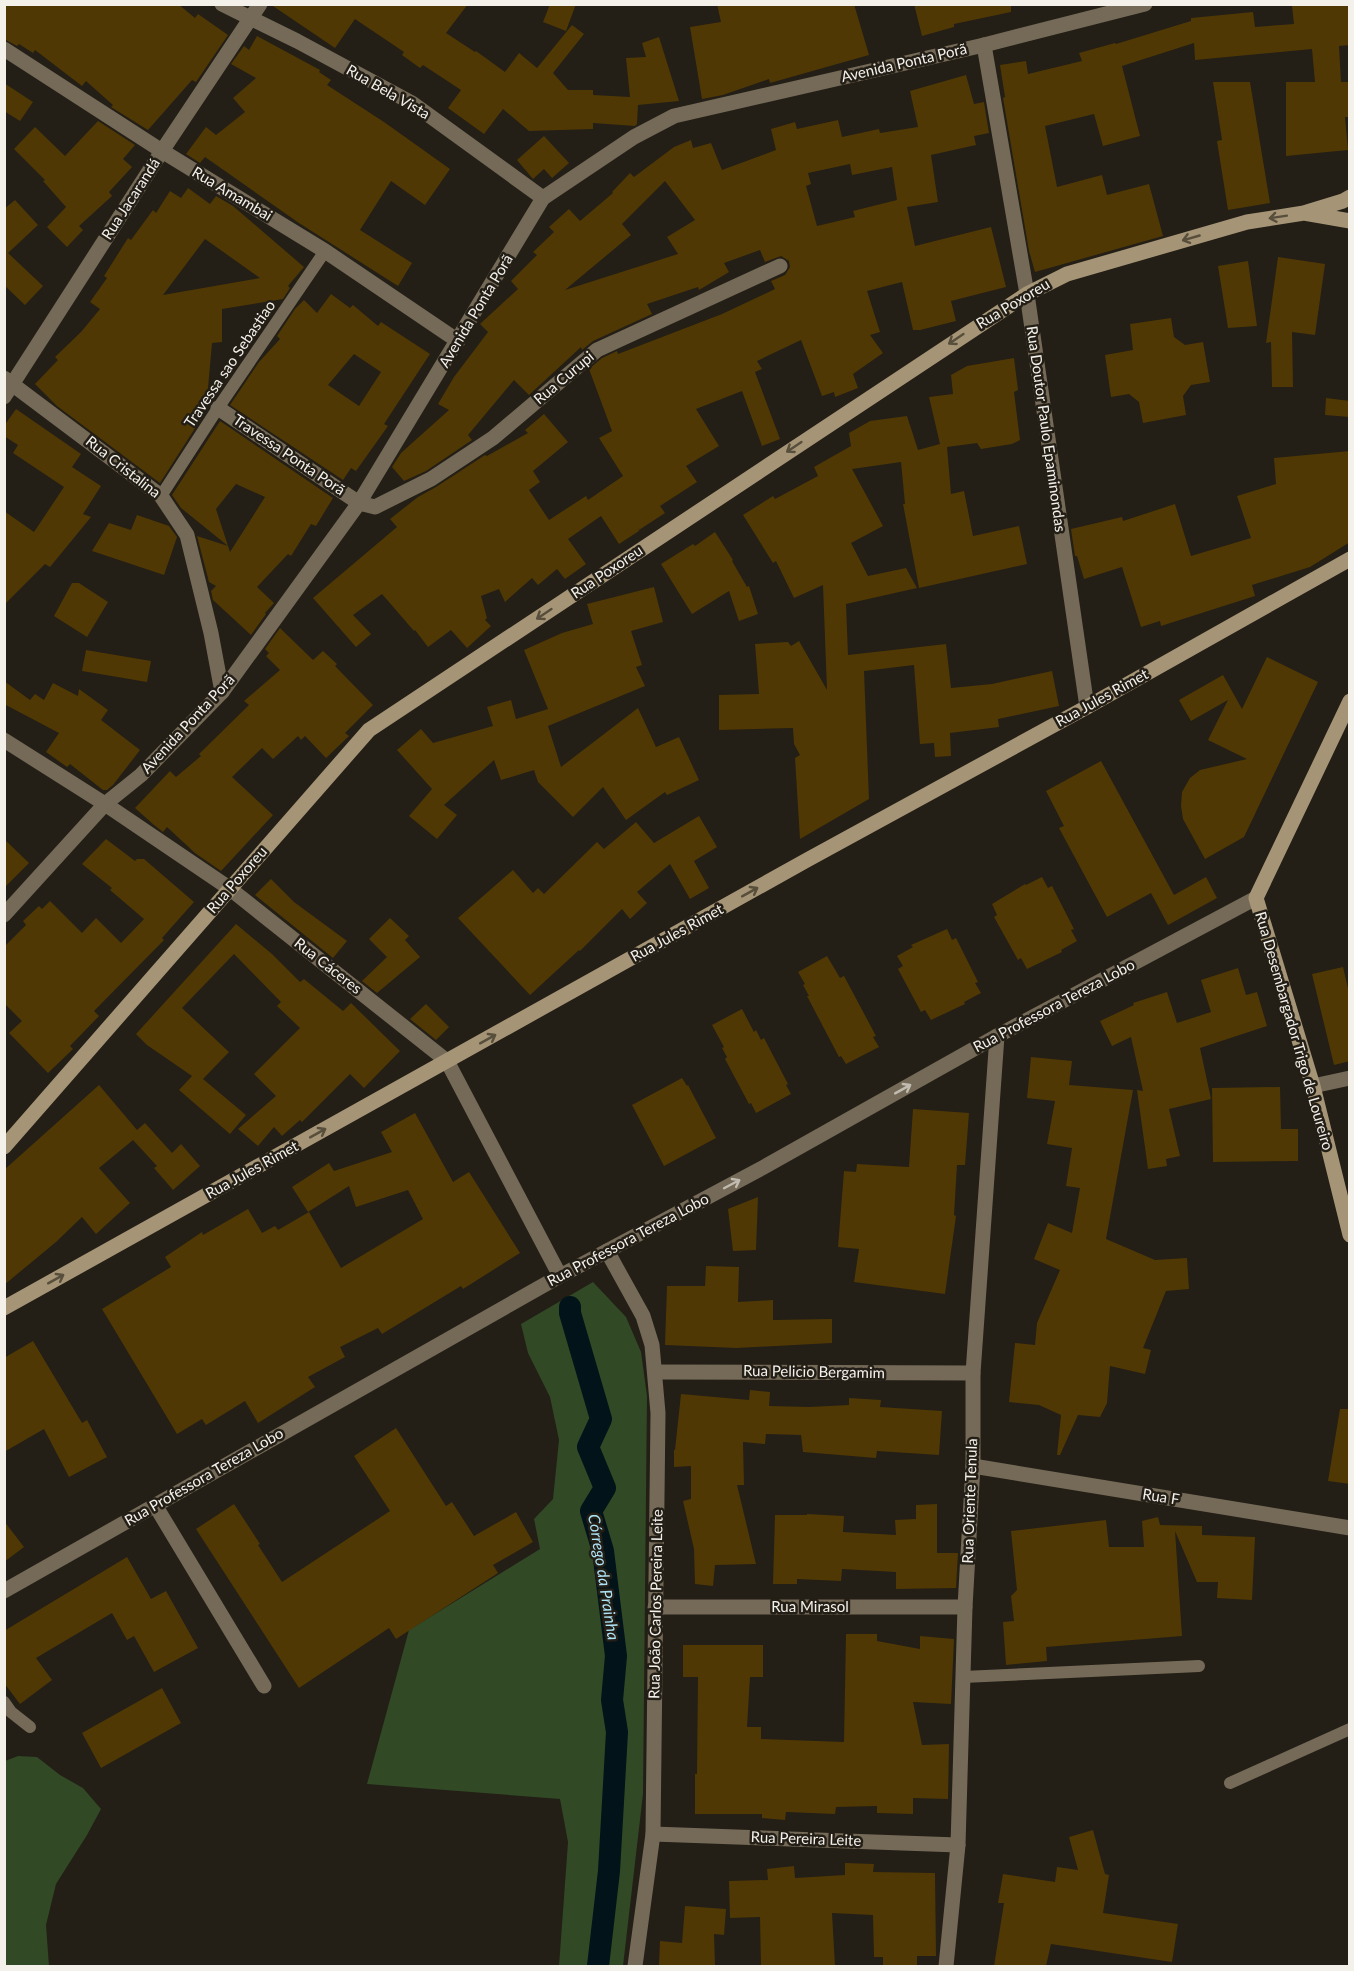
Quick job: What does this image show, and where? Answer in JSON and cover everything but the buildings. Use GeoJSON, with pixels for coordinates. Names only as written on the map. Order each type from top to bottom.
{"type":"FeatureCollection","features":[{"type":"Feature","properties":{"kind":"street","name":"Rua Bela Vista"},"geometry":{"type":"LineString","coordinates":[[222,4],[297,41],[412,103],[543,198]]}},
{"type":"Feature","properties":{"kind":"street","name":"Rua Jacarandá"},"geometry":{"type":"LineString","coordinates":[[7,386],[260,4]]}},
{"type":"Feature","properties":{"kind":"street","name":"Avenida Ponta Porã"},"geometry":{"type":"LineString","coordinates":[[4,915],[105,804],[141,775],[222,692],[359,503],[543,198],[634,137],[674,116],[984,45],[1145,4]]}},
{"type":"Feature","properties":{"kind":"street","name":"Rua Doutor Paulo Epaminondas"},"geometry":{"type":"LineString","coordinates":[[984,45],[1027,294],[1087,707]]}},
{"type":"Feature","properties":{"kind":"street","name":"Rua Amambai"},"geometry":{"type":"LineString","coordinates":[[4,49],[162,151],[325,251],[458,341]]}},
{"type":"Feature","properties":{"kind":"street"},"geometry":{"type":"LineString","coordinates":[[1304,213],[1350,197]]}},
{"type":"Feature","properties":{"kind":"street","name":"Rua Poxoreu"},"geometry":{"type":"LineString","coordinates":[[4,1146],[369,730],[1027,294],[1066,274],[1247,222],[1304,213],[1350,221]]}},
{"type":"Feature","properties":{"kind":"street","name":"Rua Curupi"},"geometry":{"type":"LineString","coordinates":[[359,503],[375,507],[431,479],[494,438],[597,350],[780,266]]}},
{"type":"Feature","properties":{"kind":"street","name":"Rua Cristalina"},"geometry":{"type":"LineString","coordinates":[[7,386],[161,496],[187,535],[211,633],[222,692]]}},
{"type":"Feature","properties":{"kind":"street","name":"Travessa Ponta Porã"},"geometry":{"type":"LineString","coordinates":[[218,408],[359,503]]}},
{"type":"Feature","properties":{"kind":"street","name":"Rua Jules Rimet"},"geometry":{"type":"LineString","coordinates":[[4,1308],[1350,559]]}},
{"type":"Feature","properties":{"kind":"street","name":"Rua Desembargador Trigo de Loureiro"},"geometry":{"type":"LineString","coordinates":[[1350,701],[1256,898],[1313,1086],[1350,1236]]}},
{"type":"Feature","properties":{"kind":"street","name":"Rua Cáceres"},"geometry":{"type":"LineString","coordinates":[[4,740],[105,804],[229,888],[447,1061],[560,1275]]}},
{"type":"Feature","properties":{"kind":"street","name":"Rua Professora Tereza Lobo"},"geometry":{"type":"LineString","coordinates":[[4,1591],[560,1275],[764,1167],[997,1036],[1256,898]]}},
{"type":"Feature","properties":{"kind":"street","name":"Rua Oriente Tenula"},"geometry":{"type":"LineString","coordinates":[[946,1966],[958,1845],[965,1607],[973,1466],[973,1373],[997,1036]]}},
{"type":"Feature","properties":{"kind":"street"},"geometry":{"type":"LineString","coordinates":[[1313,1086],[1350,1078]]}},
{"type":"Feature","properties":{"kind":"street","name":"Rua João Carlos Pereira Leite"},"geometry":{"type":"LineString","coordinates":[[607,1251],[643,1316],[652,1344],[656,1372],[658,1436],[653,1834],[635,1966]]}},
{"type":"Feature","properties":{"kind":"street","name":"Rua Pelicio Bergamim"},"geometry":{"type":"LineString","coordinates":[[656,1372],[973,1373]]}},
{"type":"Feature","properties":{"kind":"street","name":"Rua F"},"geometry":{"type":"LineString","coordinates":[[973,1466],[1350,1528]]}},
{"type":"Feature","properties":{"kind":"street"},"geometry":{"type":"LineString","coordinates":[[155,1505],[264,1686]]}},
{"type":"Feature","properties":{"kind":"street","name":"Rua Mirasol"},"geometry":{"type":"LineString","coordinates":[[655,1607],[965,1607]]}},
{"type":"Feature","properties":{"kind":"street","name":"Rua Pereira Leite"},"geometry":{"type":"LineString","coordinates":[[653,1834],[958,1845]]}},
{"type":"Feature","properties":{"kind":"lane","name":"Travessa sao Sebastiao"},"geometry":{"type":"LineString","coordinates":[[161,496],[325,251]]}},
{"type":"Feature","properties":{"kind":"lane"},"geometry":{"type":"LineString","coordinates":[[963,1677],[1199,1666]]}},
{"type":"Feature","properties":{"kind":"lane"},"geometry":{"type":"LineString","coordinates":[[4,1702],[11,1712],[30,1727]]}},
{"type":"Feature","properties":{"kind":"lane"},"geometry":{"type":"LineString","coordinates":[[1230,1783],[1350,1730]]}},
{"type":"Feature","properties":{"kind":"green space"},"geometry":{"type":"Polygon","coordinates":[[[593,1282],[626,1317],[641,1352],[647,1396],[643,1794],[623,1966],[559,1966],[568,1842],[560,1799],[367,1784],[409,1630],[540,1549],[534,1519],[553,1499],[559,1440],[550,1397],[528,1353],[521,1324],[593,1282]]]}},
{"type":"Feature","properties":{"kind":"green space"},"geometry":{"type":"Polygon","coordinates":[[[18,1756],[37,1757],[60,1775],[83,1788],[101,1809],[56,1884],[46,1925],[49,1966],[5,1966],[5,1761],[18,1756]]]}},
{"type":"Feature","properties":{"kind":"waterway","name":"Córrego da Prainha"},"geometry":{"type":"LineString","coordinates":[[570,1307],[601,1419],[588,1447],[605,1488],[591,1511],[603,1551],[616,1656],[612,1700],[617,1732],[609,1871],[598,1966]]}}]}
